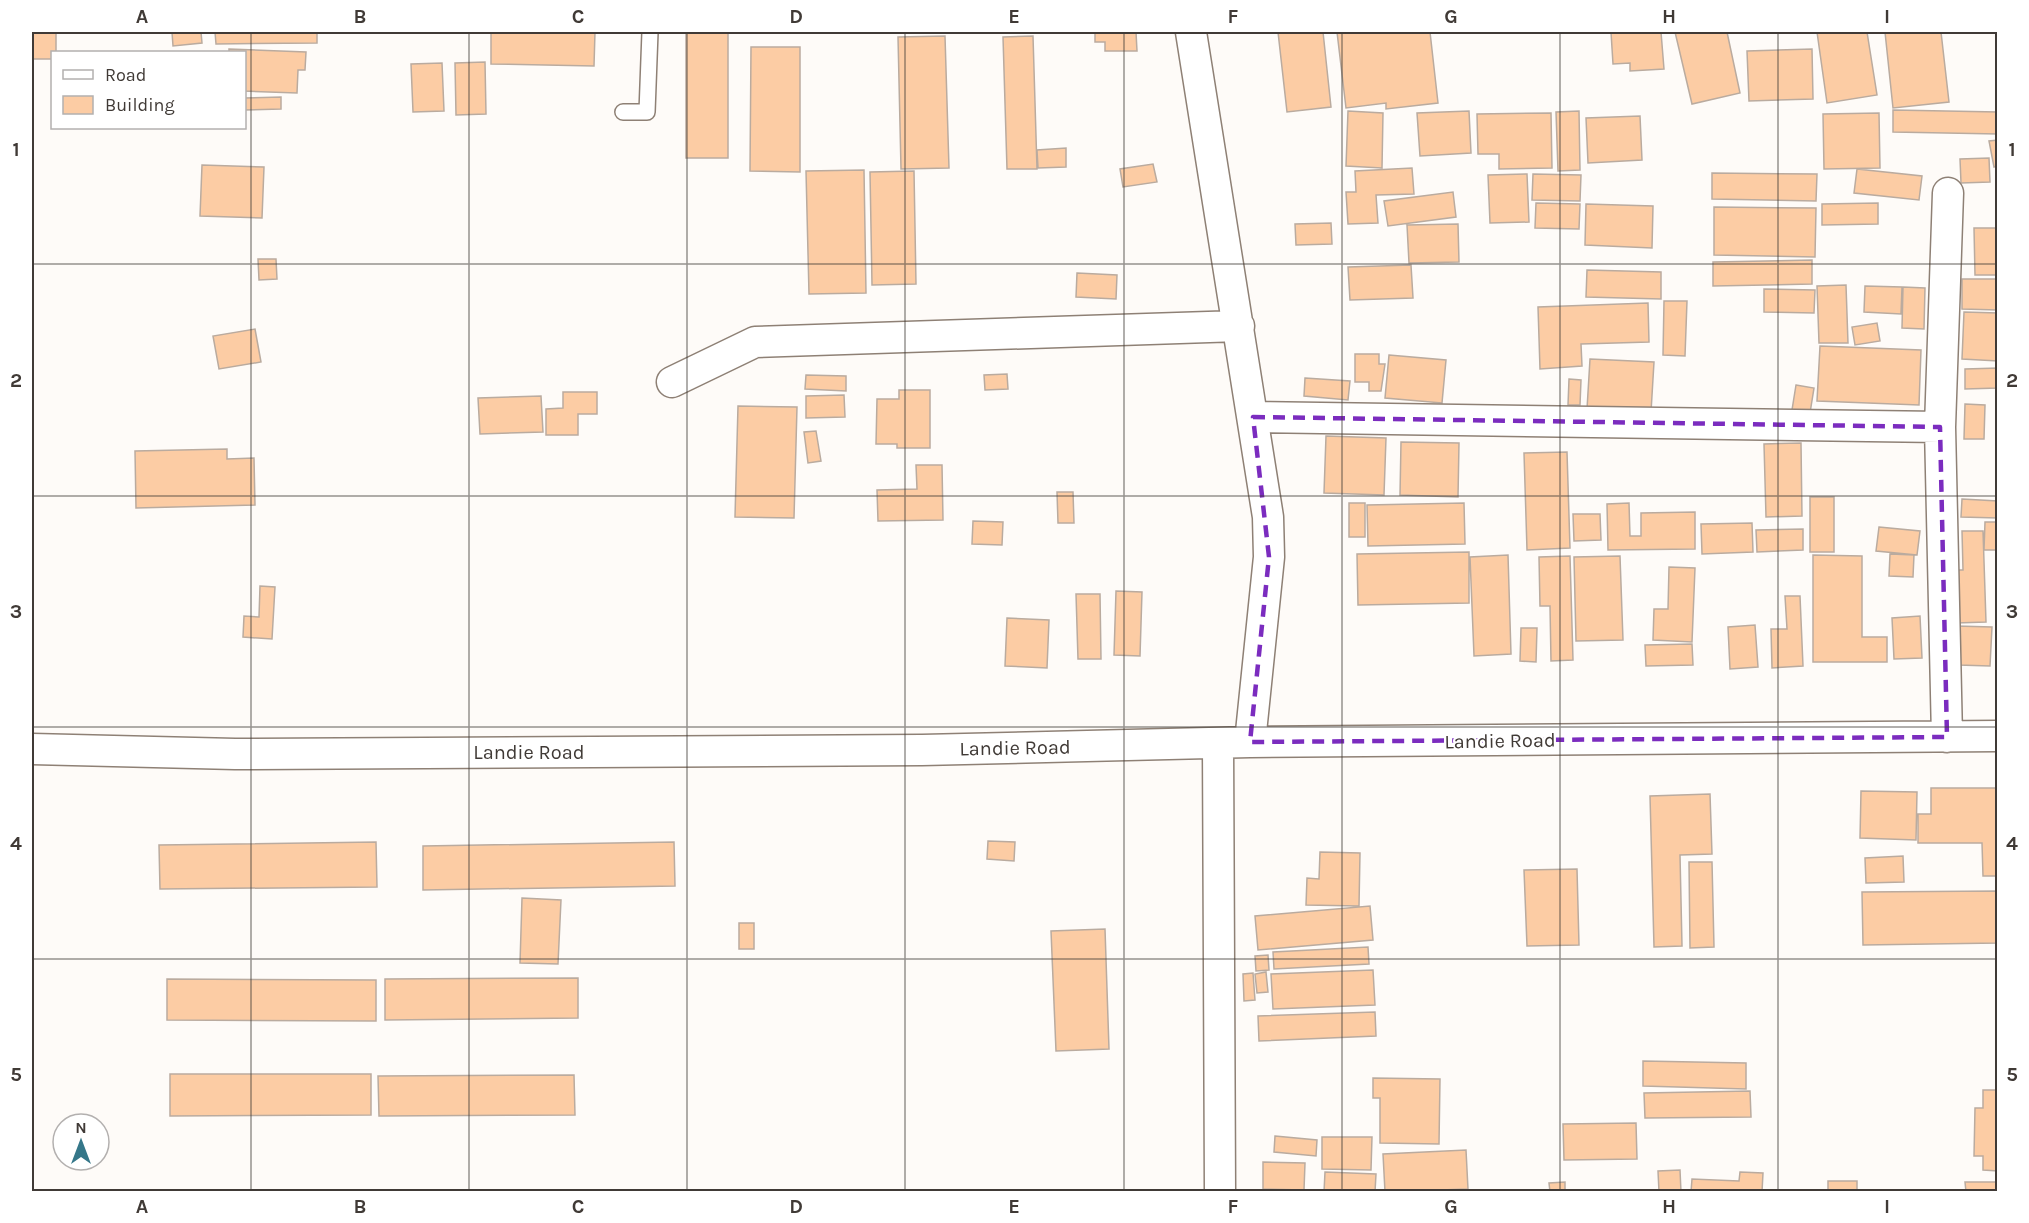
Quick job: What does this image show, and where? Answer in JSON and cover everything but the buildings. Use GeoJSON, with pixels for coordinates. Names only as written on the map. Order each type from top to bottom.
{"type":"FeatureCollection","features":[{"type":"Feature","properties":{"kind":"street"},"geometry":{"type":"LineString","coordinates":[[1191,32],[1268,517],[1269,557],[1250,742]]}},
{"type":"Feature","properties":{"kind":"street"},"geometry":{"type":"LineString","coordinates":[[1947,737],[1940,427],[1948,193]]}},
{"type":"Feature","properties":{"kind":"street"},"geometry":{"type":"LineString","coordinates":[[672,382],[755,342],[1239,326]]}},
{"type":"Feature","properties":{"kind":"street"},"geometry":{"type":"LineString","coordinates":[[1253,417],[1940,427]]}},
{"type":"Feature","properties":{"kind":"street","name":"Landie Road"},"geometry":{"type":"LineString","coordinates":[[32,749],[235,754],[898,750],[1250,742],[1998,736]]}},
{"type":"Feature","properties":{"kind":"street"},"geometry":{"type":"LineString","coordinates":[[1218,743],[1220,1191]]}},
{"type":"Feature","properties":{"kind":"lane"},"geometry":{"type":"LineString","coordinates":[[622,112],[647,112],[650,32]]}},
{"type":"Feature","properties":{"kind":"highlighted area"},"geometry":{"type":"Polygon","coordinates":[[[1253,417],[1940,427],[1947,737],[1250,742],[1269,557],[1253,417]]]}}]}
